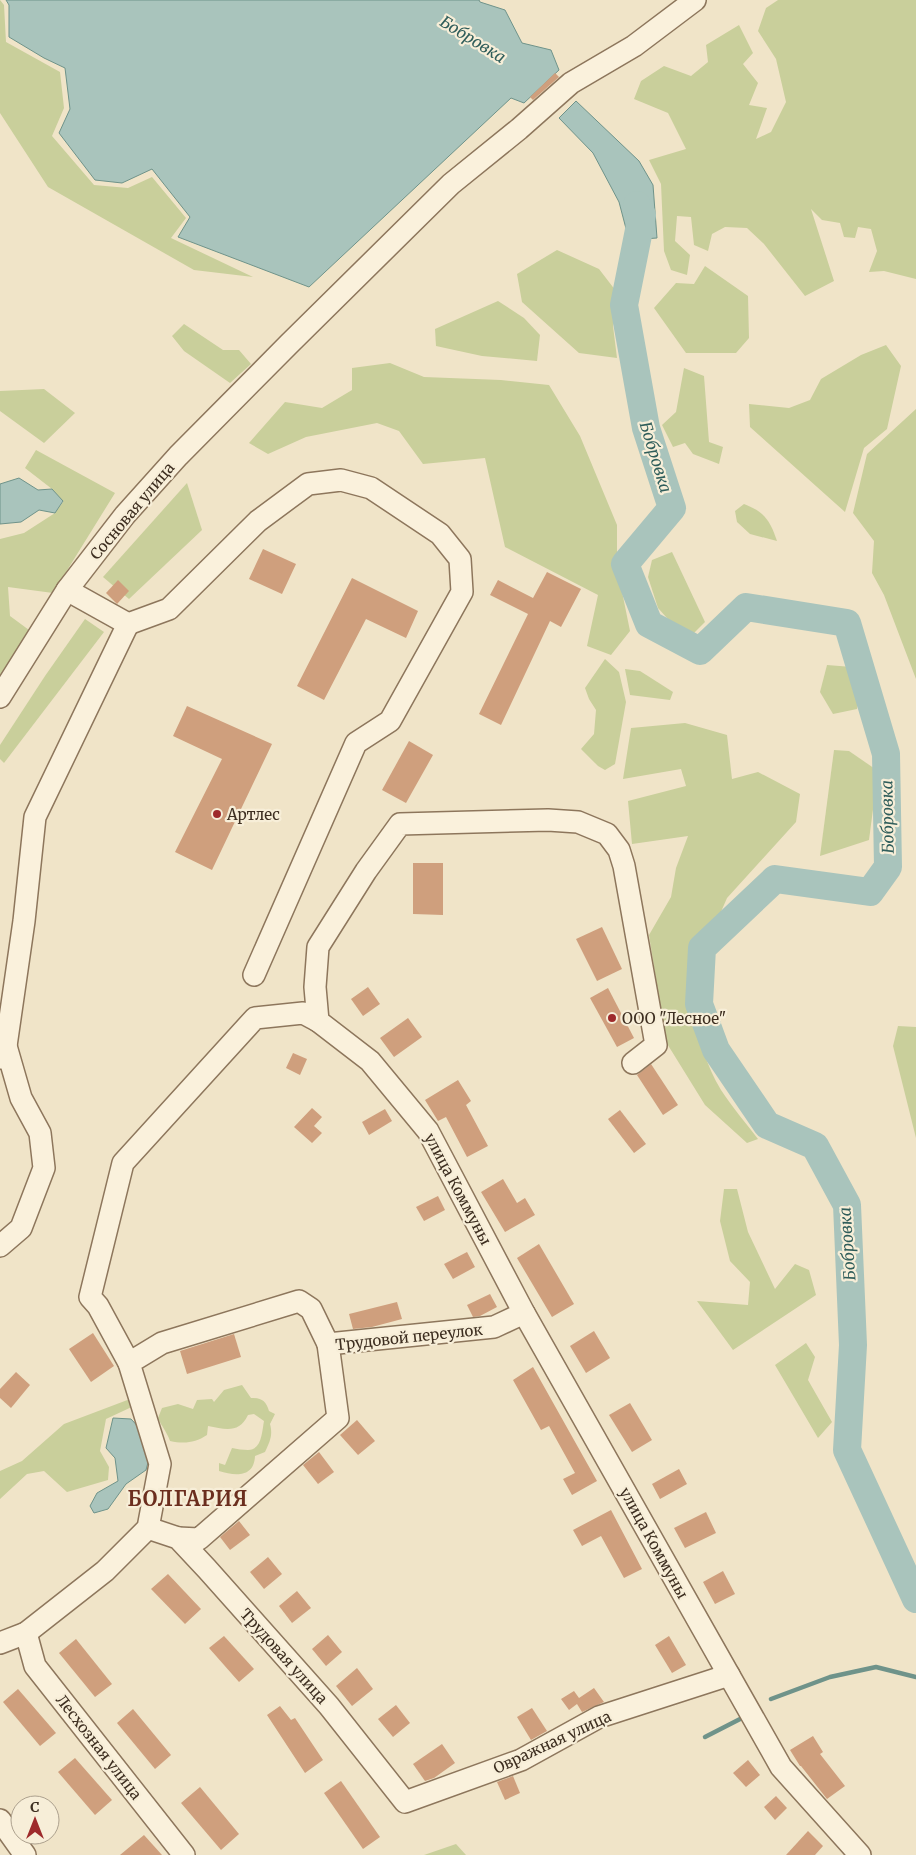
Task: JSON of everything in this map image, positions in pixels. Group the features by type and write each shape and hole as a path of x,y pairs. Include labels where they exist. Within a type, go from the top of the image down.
{"street":[{"name":"Сосновая улица","path":"0,697 67,590 125,515 171,464 289,344 451,184 519,129 571,83 634,46 695,0"},
{"path":"0,1246 21,1228 44,1168 40,1133 21,1098 3,1052 24,921 34,817 128,624 169,609 258,521 308,484 341,480 371,488 440,534 460,559 462,592 390,721 356,743 254,975"},
{"path":"67,590 128,624"},
{"path":"318,1021 315,987 318,947 366,871 400,824 548,820 578,822 607,834 619,850 624,866 656,1046 633,1063"},
{"path":"0,1642 26,1634 105,1571 148,1528 160,1464 129,1363 98,1306 90,1297 123,1163 255,1018 303,1013 318,1021"},
{"name":"улица Коммуны","path":"318,1021 370,1061 428,1132 524,1313 782,1767 860,1855"},
{"path":"129,1363 162,1343 299,1301 311,1308 328,1344"},
{"name":"Трудовой переулок","path":"178,1538 199,1539 338,1418 328,1344 494,1327 524,1313"},
{"name":"Трудовая улица","path":"148,1528 178,1538 329,1706 405,1802"},
{"name":"Лесхозная улица","path":"26,1634 35,1666 184,1855"},
{"name":"Овражная улица","path":"405,1802 521,1760 599,1718 729,1676"},
{"path":"0,1820 26,1855"}],"green space":[{"path":"0,0 4,5 6,42 60,72 64,108 52,136 94,185 128,188 152,177 186,218 171,238 253,277 194,270 48,187 0,113"},
{"path":"778,0 916,0 916,279 884,271 869,272 877,251 871,229 858,227 855,238 844,237 840,223 822,220 811,209 834,281 805,296 764,244 747,228 725,227 712,234 708,251 694,245 691,217 677,216 675,241 690,255 687,275 671,270 664,251 661,184 649,160 686,149 668,113 634,99 641,81 664,66 691,76 708,62 706,45 739,25 753,53 743,64 758,83 749,105 767,108 756,139 771,132 786,102 776,59 758,31 766,8"},
{"path":"557,250 599,269 619,295 613,326 617,358 579,353 522,302 517,274"},
{"path":"705,266 748,296 749,338 736,353 686,353 654,308 676,283 694,284"},
{"path":"498,301 524,318 540,335 537,361 482,356 436,346 435,329"},
{"path":"184,324 223,350 239,350 251,364 230,383 184,351 172,336"},
{"path":"886,345 901,366 887,429 864,448 845,512 750,427 749,404 789,408 810,400 821,379 861,355"},
{"path":"390,363 424,377 501,380 549,385 580,436 617,525 617,567 630,631 611,655 587,646 598,595 505,547 485,458 423,464 399,431 377,423 306,437 268,454 249,443 285,402 322,408 352,390 352,368"},
{"path":"684,368 704,376 709,442 723,447 719,464 693,454 685,443 673,447 662,425 676,412"},
{"path":"44,389 75,413 44,443 0,411 0,391"},
{"path":"916,409 916,679 884,595 872,573 874,541 853,513 867,454"},
{"path":"36,450 115,493 53,593 8,587 10,616 29,630 0,678 0,539 24,533 55,513 63,502 52,489 25,468"},
{"path":"187,483 202,530 129,599 103,577"},
{"path":"744,504 757,510 766,518 777,541 750,534 737,522 735,511"},
{"path":"672,552 705,622 693,634 676,628 658,608 648,577 652,560"},
{"path":"85,619 104,632 4,763 0,759 0,745"},
{"path":"605,659 619,672 626,702 615,764 605,770 598,766 581,749 594,734 596,710 585,688"},
{"path":"827,665 852,667 860,691 857,709 833,714 820,692"},
{"path":"625,669 640,671 673,692 670,700 630,695"},
{"path":"685,723 727,735 732,779 758,772 800,794 796,822 727,898 717,921 691,942 692,981 699,1036 712,1072 721,1090 758,1139 747,1143 705,1105 666,1042 649,935 671,897 676,868 688,836 632,844 628,801 686,786 681,769 623,779 631,728"},
{"path":"834,750 849,751 878,771 869,840 820,856"},
{"path":"898,1026 916,1027 916,1138 893,1046"},
{"path":"724,1189 737,1189 748,1232 775,1289 795,1264 809,1270 816,1295 733,1350 697,1301 748,1305 750,1282 730,1261 720,1221"},
{"path":"806,1343 815,1357 808,1380 832,1422 818,1438 775,1365"},
{"path":"242,1385 251,1398 263,1401 269,1411 275,1414 270,1424 270,1438 265,1452 255,1456 254,1463 247,1472 231,1474 219,1471 219,1463 225,1465 232,1448 248,1450 253,1449 259,1443 264,1421 254,1414 248,1415 236,1428 226,1429 208,1426 207,1435 203,1438 185,1443 170,1441 158,1418 162,1408 178,1404 193,1409 197,1400 212,1399 214,1402 224,1390"},
{"path":"138,1396 136,1405 106,1419 100,1451 109,1467 108,1480 67,1492 44,1471 27,1474 0,1499 0,1471 22,1461 64,1424"},
{"path":"456,1844 466,1855 424,1855"}],"water":[{"path":"6,0 479,0 480,2 505,10 522,43 551,50 559,70 524,103 511,98 309,287 178,237 190,217 152,169 122,183 95,180 59,133 70,109 65,68 9,37 9,5"},
{"path":"576,101 639,161 653,185 657,238 629,240 619,202 593,153 559,118"},
{"path":"19,478 38,490 52,489 63,501 55,513 39,510 21,522 0,524 0,484"},
{"path":"113,1418 131,1419 144,1433 152,1447 146,1470 126,1484 108,1509 94,1513 90,1506 97,1493 118,1481 115,1458 106,1448"}],"building":[{"path":"555,73 559,77 533,100 530,97"},
{"path":"263,549 296,564 282,594 249,579"},
{"path":"547,572 581,589 561,627 550,621 501,725 479,714 528,614 490,595 498,580 533,598"},
{"path":"352,578 418,611 406,638 366,619 324,700 297,686"},
{"path":"118,580 129,591 117,604 106,593"},
{"name":"Артлес","path":"187,706 272,744 212,870 175,852 222,759 173,736"},
{"path":"409,741 433,755 406,803 382,790"},
{"path":"413,863 443,863 443,915 413,914"},
{"path":"602,927 622,969 597,981 576,939"},
{"path":"368,987 380,1004 363,1016 351,999"},
{"name":"ООО \"Лесное\"","path":"608,988 634,1038 617,1047 590,998"},
{"path":"408,1018 422,1037 394,1057 380,1038"},
{"path":"293,1053 307,1059 300,1075 286,1068"},
{"name":"ООО \"Лесное\"","path":"651,1064 678,1105 663,1115 637,1075"},
{"path":"458,1080 471,1101 466,1105 488,1146 467,1157 446,1117 438,1121 425,1100"},
{"path":"312,1108 322,1117 314,1126 322,1133 312,1143 294,1127"},
{"path":"385,1109 392,1121 369,1135 362,1122"},
{"path":"620,1110 646,1144 634,1153 608,1119"},
{"path":"503,1179 517,1203 525,1198 535,1215 505,1232 481,1192"},
{"path":"438,1196 445,1210 424,1221 416,1207"},
{"path":"539,1244 574,1304 552,1317 517,1258"},
{"path":"467,1252 475,1267 453,1279 444,1264"},
{"path":"490,1294 497,1307 480,1316 473,1317 467,1305"},
{"path":"397,1302 402,1319 372,1327 353,1329 349,1314"},
{"path":"594,1331 610,1358 586,1373 570,1346"},
{"path":"93,1333 114,1366 91,1382 69,1349"},
{"path":"234,1334 241,1357 187,1374 180,1351"},
{"path":"533,1367 597,1481 572,1495 563,1479 575,1473 549,1426 541,1430 513,1380"},
{"path":"16,1372 30,1385 11,1408 0,1398 0,1389"},
{"path":"630,1403 652,1440 632,1452 609,1415"},
{"path":"357,1420 375,1441 358,1455 340,1435"},
{"path":"319,1452 334,1472 318,1484 303,1465"},
{"path":"679,1469 687,1484 660,1499 652,1484"},
{"path":"611,1510 642,1569 624,1578 601,1536 582,1546 573,1530"},
{"path":"706,1512 716,1533 685,1548 674,1528"},
{"path":"239,1521 250,1535 230,1550 220,1537"},
{"path":"268,1557 282,1574 264,1589 250,1572"},
{"path":"723,1571 735,1594 715,1604 703,1582"},
{"path":"168,1574 201,1609 185,1624 151,1589"},
{"path":"297,1591 311,1608 292,1623 279,1606"},
{"path":"328,1635 342,1652 326,1666 312,1649"},
{"path":"224,1636 254,1669 239,1682 209,1648"},
{"path":"669,1636 686,1665 672,1673 655,1645"},
{"path":"76,1639 112,1684 95,1697 59,1653"},
{"path":"357,1668 373,1689 352,1706 336,1686"},
{"path":"594,1688 604,1702 582,1712 577,1704 569,1710 561,1699 574,1691 579,1698"},
{"path":"18,1689 56,1733 40,1746 3,1702"},
{"path":"396,1705 410,1723 393,1737 378,1719"},
{"path":"280,1706 291,1720 295,1718 323,1760 305,1773 267,1715"},
{"path":"532,1708 547,1731 531,1740 517,1717"},
{"path":"133,1709 171,1755 155,1769 117,1723"},
{"path":"813,1736 823,1752 820,1754 845,1786 827,1799 800,1766 790,1750"},
{"path":"442,1744 455,1763 434,1778 425,1781 413,1764"},
{"path":"75,1758 112,1800 95,1815 58,1772"},
{"path":"748,1760 760,1775 746,1787 733,1773"},
{"path":"513,1776 520,1793 505,1800 497,1782"},
{"path":"341,1781 380,1837 363,1849 324,1793"},
{"path":"200,1787 239,1834 221,1850 181,1803"},
{"path":"776,1796 787,1808 775,1820 764,1807"},
{"path":"808,1831 823,1846 815,1855 786,1855"},
{"path":"144,1835 162,1855 120,1855"}],"waterway":[{"name":"Бобровка","path":"637,205 642,215 624,305 646,428 672,508 625,564 649,624 700,651 746,607 847,623 886,754 888,867 870,892 775,879 702,948 699,1004 716,1050 767,1125 815,1146 847,1205 853,1345 847,1450 916,1599"},
{"path":"771,1699 830,1677 876,1667 916,1677"},
{"path":"705,1737 744,1717"}],"place":[{"name":"Артлес","path":"217,814"},
{"name":"ООО \"Лесное\"","path":"612,1018"}],"district":[{"name":"БОЛГАРИЯ","path":"188,1498"}]}
